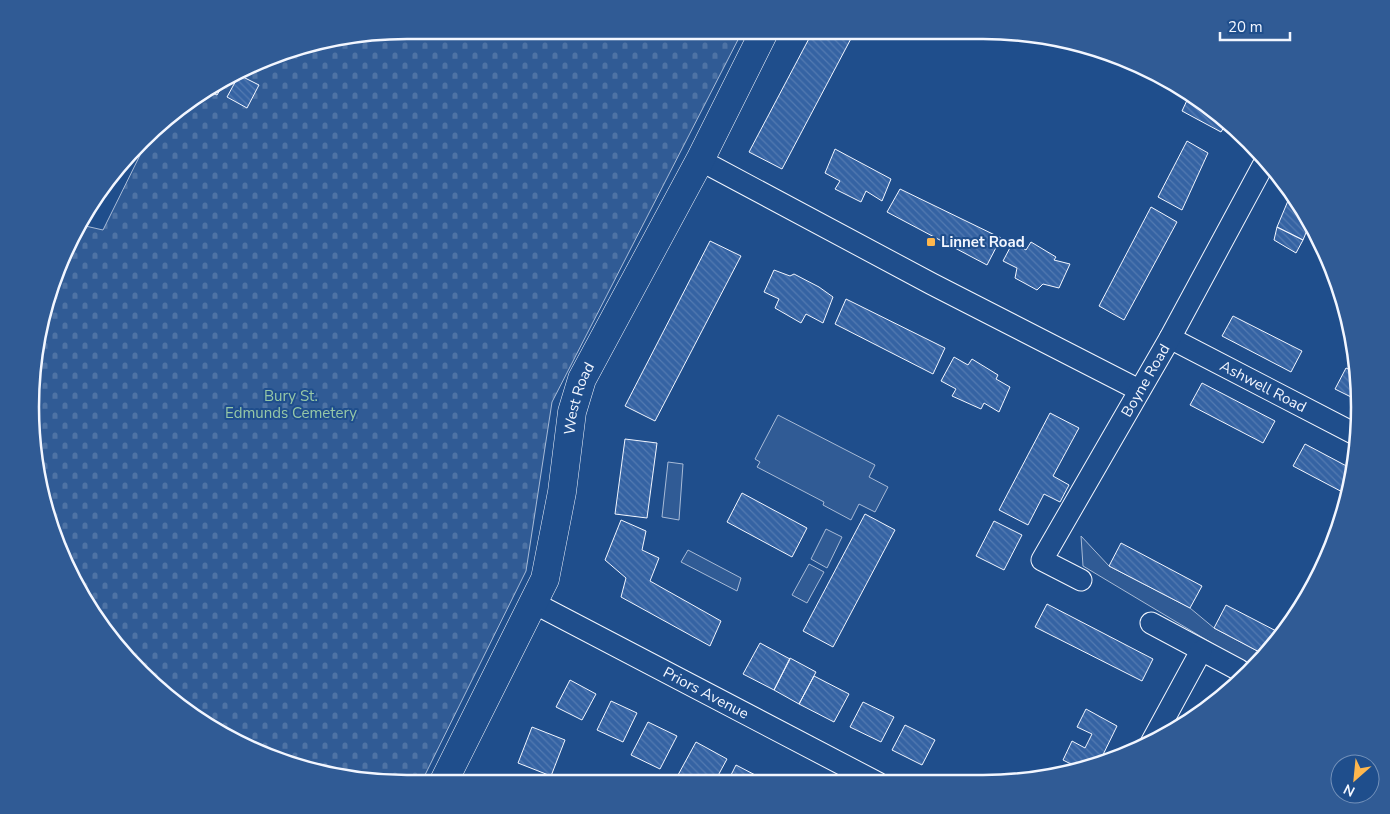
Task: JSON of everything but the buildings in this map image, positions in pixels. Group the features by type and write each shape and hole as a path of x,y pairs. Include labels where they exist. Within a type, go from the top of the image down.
{"street":[{"name":"West Road","path":"447,775 545,579 562,492 572,412 582,379 700,160 760,39"},
{"path":"700,160 932,284 1139,390"},
{"name":"Boyne Road","path":"1082,580 1042,560 1170,338 1262,167"},
{"name":"Ashwell Road","path":"1170,338 1350,431"},
{"name":"Priors Avenue","path":"534,603 863,775"},
{"path":"1151,623 1240,670"},
{"path":"1158,731 1201,651"}],"shaded area":[{"path":"778,415 875,465 869,477 888,487 875,512 859,504 851,520 823,505 824,502 757,467 760,462 755,459"},
{"path":"668,462 683,464 679,520 662,517"},
{"path":"826,529 842,537 827,568 811,559"},
{"path":"1081,536 1109,566 1190,608 1214,628 1258,652 1246,664 1083,566"},
{"path":"688,550 741,578 737,591 681,562"},
{"path":"809,564 824,572 807,603 792,595"}],"green space":[{"name":"Bury St. Edmunds Cemetery","path":"407,39 738,39 552,402 526,571 425,775 359,772 312,763 266,747 223,726 202,713 164,684 130,650 101,612 88,591 67,548 51,502 42,455 39,407 42,359 51,312 58,289 86,226 103,230 141,153 164,130 202,101 223,88 266,67 312,51 359,42"}],"place":[{"name":"Linnet Road","path":"931,242"}]}
